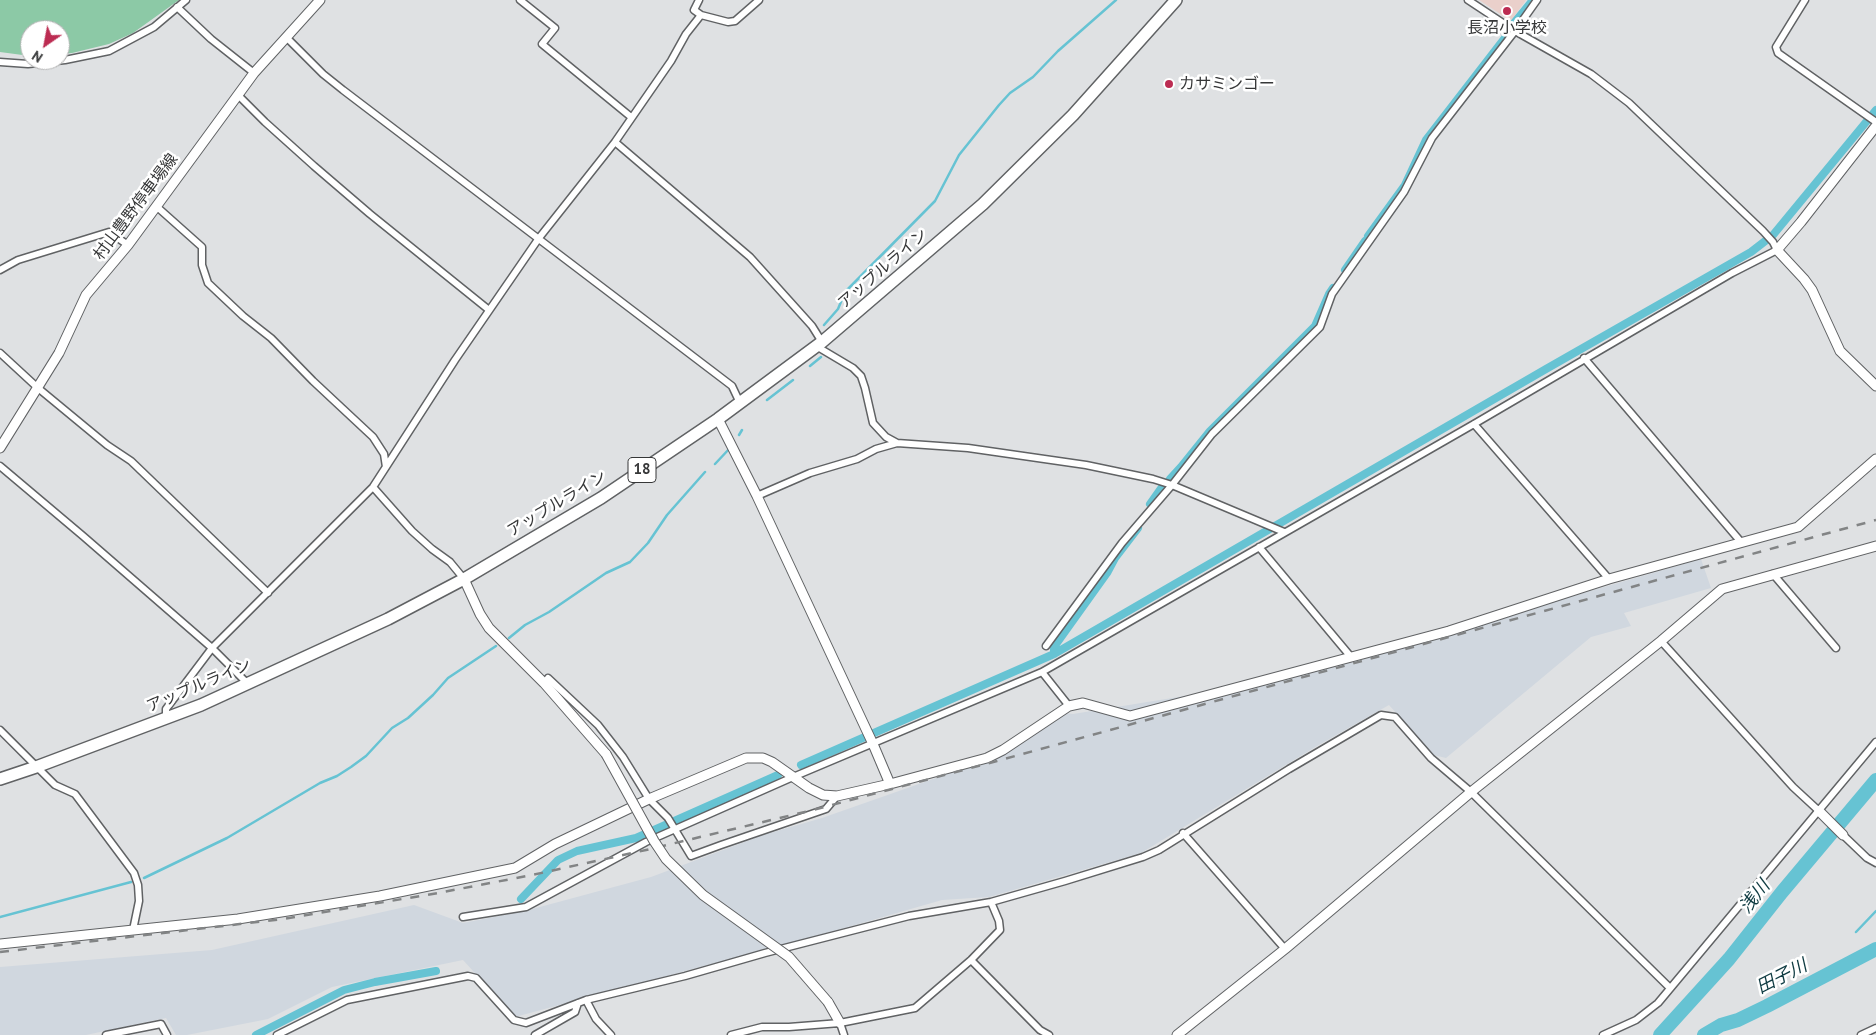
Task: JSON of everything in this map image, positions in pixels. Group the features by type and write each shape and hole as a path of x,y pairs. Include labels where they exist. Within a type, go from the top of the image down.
{"highway":[{"name":"アップルライン","path":"0,779 166,719 248,684 388,619 464,579 601,498 718,419 819,344 983,204 1073,115 1176,0"}],"street":[{"path":"0,62 28,64 65,60 109,51 154,27 186,0"},
{"name":"村山豊野停車場線","path":"0,448 59,353 86,295 128,245 254,73 320,0"},
{"path":"520,0 555,28 542,44 631,117"},
{"path":"699,0 694,10 701,15 728,22 735,21 759,0"},
{"path":"1468,0 1515,31 1591,74 1629,103 1766,234 1812,290 1840,351 1876,386"},
{"path":"1046,646 1122,543 1172,485 1212,434 1320,327 1332,294 1404,192 1432,138 1537,0"},
{"path":"463,917 526,907 673,828 872,742 1042,672 1259,547 1281,531 1474,424 1775,246 1801,222 1875,123 1778,53 1776,47 1805,0"},
{"path":"177,7 211,39 254,73"},
{"path":"166,719 166,710 212,648 372,487 455,360 539,238 615,142 671,61 686,34 701,15"},
{"path":"287,38 323,74 343,90 732,386 740,403"},
{"path":"238,95 264,122 370,214 489,310"},
{"path":"615,142 750,257 812,326 819,344 853,368 860,376 865,388 873,423 886,437 897,443"},
{"path":"156,206 202,247 202,265 208,283 243,316 272,338 313,381 372,437 384,454 386,466"},
{"path":"0,270 18,260 109,232 128,245"},
{"path":"0,352 38,388 107,445 131,460 268,593"},
{"path":"1584,358 1741,542"},
{"path":"718,419 757,496 890,784"},
{"path":"1474,424 1609,579"},
{"path":"757,496 810,473 857,459 897,443 968,448 1076,464 1172,485 1281,531"},
{"path":"0,944 238,919 380,896 515,868 555,844 649,799 746,758 763,758 772,762 809,788 823,795 836,796 890,784 987,758 1003,750 1069,706 1082,703 1130,716 1449,631 1609,579 1798,526 1876,459"},
{"path":"0,466 212,648 248,684"},
{"path":"372,487 412,531 432,550 450,562 464,579 480,614 489,628 544,683 606,754 666,859 703,895 789,957 828,1002 840,1023 844,1035"},
{"path":"1177,1035 1285,949 1471,792 1661,641 1722,588 1876,546"},
{"path":"1259,547 1350,657"},
{"path":"1773,574 1836,648"},
{"path":"1661,641 1793,787 1867,858 1876,863"},
{"path":"1042,672 1069,706"},
{"path":"544,683 548,678 598,726 623,757 649,799 668,818 691,856 826,809 836,796"},
{"path":"277,1035 347,1000 468,976 476,978 514,1020 526,1023 586,1000 685,976 765,953 910,916 992,902 1066,881 1159,850 1183,833 1381,716 1395,717 1431,758 1471,792 1670,988"},
{"path":"0,730 55,785 75,794 134,873 138,885 139,901 133,930"},
{"path":"1603,1035 1636,1020 1658,1002 1820,812 1876,742"},
{"path":"1183,833 1285,949"},
{"path":"731,1035 762,1027 840,1023 915,1008 971,960 1000,930 999,921 992,902"},
{"path":"971,960 1040,1030 1049,1035"},
{"path":"586,1000 596,1019 610,1035"},
{"path":"535,1035 575,1012 578,1004"},
{"path":"106,1035 161,1024 167,1035"},
{"path":"1862,1035 1876,1028"}],"shaded area":[{"name":"長沼小学校","path":"1479,0 1526,0 1511,21"},
{"path":"1701,559 1711,588 1624,613 1631,626 1591,637 1446,758 1434,755 1389,705 1317,746 1141,853 989,897 942,900 515,1017 463,960 332,987 268,1019 187,1035 176,1035 166,1018 86,1035 0,1035 0,967 212,950 414,905 463,923 525,911 651,877 763,835 822,818 993,758 1065,713 1073,714 1228,689 1380,652"}],"green space":[{"path":"0,0 179,0 133,33 109,44 72,53 70,53 70,20 20,20 20,55 0,52"}],"waterway":[{"path":"824,325 838,309 845,292 935,201 959,155 999,105 1010,93 1033,77 1058,51 1116,0"},
{"path":"1514,23 1533,0"},
{"path":"1368,236 1405,185 1426,140 1508,34"},
{"path":"801,765 1054,654 1751,252 1773,235 1876,110"},
{"path":"1345,270 1365,241"},
{"path":"1170,479 1210,431 1315,326 1333,288"},
{"path":"810,366 821,357"},
{"path":"767,400 793,380"},
{"path":"739,435 742,430"},
{"path":"715,464 730,448"},
{"path":"509,638 525,625 549,612 606,573 630,562 648,543 667,515 705,472"},
{"path":"1150,504 1162,487"},
{"path":"1054,654 1054,647 1138,528"},
{"path":"144,878 227,838 320,783 337,776 351,767 366,756 392,728 408,718 448,678 496,646"},
{"path":"521,899 558,860 577,851 636,838 778,775"},
{"name":"浅川","path":"1660,1035 1729,959 1782,892 1876,780"},
{"path":"0,917 131,882"},
{"path":"1856,932 1876,911"},
{"name":"田子川","path":"1704,1035 1721,1025 1738,1020 1767,1006 1876,949"},
{"path":"256,1035 344,990 375,982 436,971"}],"railway":[{"path":"0,952 283,919 438,893 646,850 813,810 997,761 1876,520"}],"place":[{"name":"長沼小学校","path":"1507,11"},
{"name":"カサミンゴー","path":"1169,84"}]}
